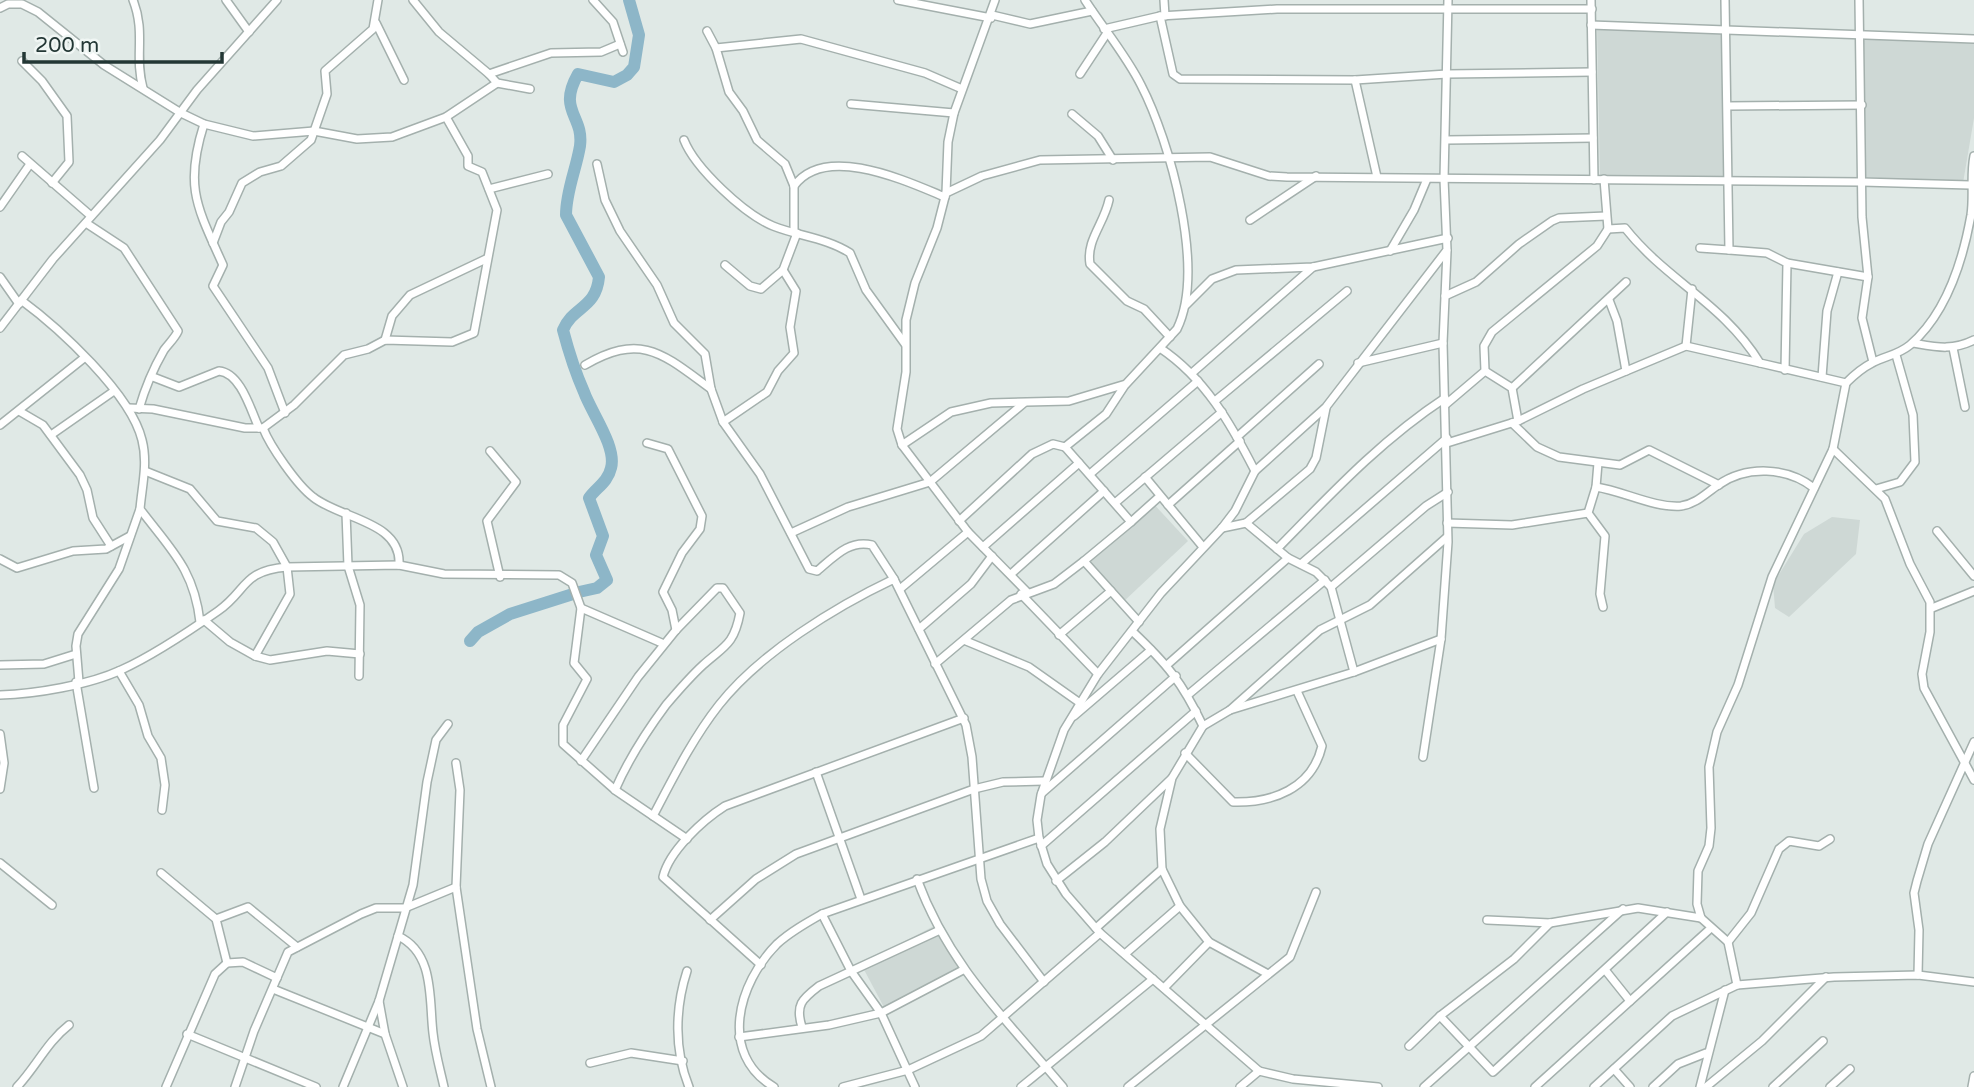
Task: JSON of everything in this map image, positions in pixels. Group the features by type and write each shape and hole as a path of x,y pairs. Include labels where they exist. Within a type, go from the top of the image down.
{"street":[{"path":"133,0 141,25 138,64 143,88"},
{"path":"226,0 250,32"},
{"path":"0,328 277,0"},
{"path":"213,244 221,222 229,212 242,183 260,172 281,166 305,148 327,94 325,71 369,34 376,22 378,0"},
{"path":"413,0 439,32 497,83 530,89"},
{"path":"489,74 551,53 601,52 622,48 613,22 593,0"},
{"path":"898,0 1030,24 1092,11"},
{"path":"995,0 954,113 948,142 946,195 915,283 906,320 906,372 897,429 902,445 968,532 1011,574 1059,635 1098,674"},
{"path":"1065,447 1106,414 1126,384 1177,329 1186,306 1184,223 1170,159 1141,85 1085,0"},
{"path":"1164,0 1162,16 1176,78 1356,80 1447,74 1592,72"},
{"path":"1423,757 1441,639 1447,537 1443,343 1448,238 1444,179 1448,0"},
{"path":"1591,0 1594,180"},
{"path":"1725,0 1729,250"},
{"path":"1859,0 1862,182 1867,277 1862,318 1873,362"},
{"path":"0,8 14,3 38,12 104,65 181,113 204,124 253,136 314,131 376,139 420,129 446,117 497,83"},
{"path":"1080,74 1106,31 1162,16 1277,9 1592,9"},
{"path":"376,22 404,80"},
{"path":"1591,25 1725,33 1974,39"},
{"path":"707,31 716,48 729,92 743,111 757,140 785,164 794,186 796,233 783,270 770,285 756,289 725,265"},
{"path":"716,48 802,39 925,73 962,89"},
{"path":"22,61 42,81 68,120 69,162 52,183"},
{"path":"1356,80 1377,177"},
{"path":"851,104 954,113"},
{"path":"1728,106 1862,105"},
{"path":"1072,114 1098,136 1113,160"},
{"path":"129,408 261,428 285,413 344,355 385,340 452,342 474,333 497,210 482,172 467,165 468,156 446,117"},
{"path":"204,124 193,165 194,193 196,204 223,268 212,282 213,286 268,368 285,413"},
{"path":"1446,140 1593,138"},
{"path":"684,140 700,168 753,216 850,253 866,290 905,344"},
{"path":"22,156 89,220 124,248 177,329 153,377 147,381 139,409"},
{"path":"1737,985 1728,942 1701,918 1695,889 1698,871 1709,846 1709,767 1717,732 1738,685 1772,577 1833,449 1846,383 1873,362 1896,355 1913,343 1947,293 1955,276 1971,215 1970,185 1974,156"},
{"path":"794,186 809,170 825,166 887,175 946,195 982,176 1030,162 1210,157 1269,176 1970,185"},
{"path":"0,207 30,164"},
{"path":"597,164 605,200 620,231 657,285 674,323 705,354 711,389 723,422 760,474 809,569 814,571 843,549 872,545 900,589 964,718 974,789 979,859 987,901 1000,925 1044,982"},
{"path":"489,189 548,174"},
{"path":"1250,220 1316,175"},
{"path":"1390,251 1415,210 1427,179"},
{"path":"1485,371 1484,346 1492,332 1510,314 1597,246 1608,229 1604,179"},
{"path":"1109,200 1106,215 1090,242 1090,264 1128,300 1144,309 1170,337"},
{"path":"1445,296 1476,282 1519,244 1552,221 1559,218 1606,216"},
{"path":"1608,229 1625,228 1643,252 1731,323 1747,341 1760,363"},
{"path":"1186,306 1220,274 1236,270 1313,267 1448,238"},
{"path":"1700,248 1767,253 1787,263 1867,277"},
{"path":"1378,1087 1330,1085 1259,1071 1098,930 1056,881 1040,842 1037,820 1044,781 1070,718 1098,674 1139,622 1222,528 1235,511 1255,471 1326,407 1357,363 1447,250"},
{"path":"385,340 392,316 410,295 486,259"},
{"path":"1785,370 1787,263"},
{"path":"1192,373 1313,267"},
{"path":"723,422 767,392 778,371 794,353 790,327 796,291 783,270"},
{"path":"1822,377 1827,311 1838,272"},
{"path":"0,277 20,302 54,324 129,408 143,443 145,471 140,509 109,589 78,634 77,682 94,788"},
{"path":"1512,388 1626,282"},
{"path":"1686,346 1692,289"},
{"path":"1215,401 1347,291"},
{"path":"1609,300 1617,321 1626,371"},
{"path":"1913,343 1953,348 1974,340"},
{"path":"1357,363 1443,343"},
{"path":"1301,564 1447,441 1515,422 1686,346 1846,383"},
{"path":"585,365 617,348 638,348 673,362 711,389"},
{"path":"1160,348 1192,373 1215,401 1255,471"},
{"path":"1953,348 1965,407"},
{"path":"1876,489 1900,482 1915,462 1913,415 1896,355"},
{"path":"0,425 84,358"},
{"path":"1168,505 1319,364"},
{"path":"153,377 179,387 219,371 225,372 237,383 261,428 313,498 392,537 400,551 399,565"},
{"path":"1485,371 1512,388"},
{"path":"1277,549 1347,477 1406,423 1445,401 1485,371"},
{"path":"1090,474 1198,381"},
{"path":"902,445 951,412 991,403 1069,401 1126,384"},
{"path":"1512,388 1515,422 1543,450 1559,457 1628,464 1643,450 1649,450 1719,485"},
{"path":"51,435 114,391"},
{"path":"791,533 848,507 930,482 1025,402"},
{"path":"1222,528 1246,523 1310,469 1316,458 1326,407"},
{"path":"19,411 43,425 80,475 87,490 93,518 111,547"},
{"path":"1115,503 1222,412"},
{"path":"648,443 668,449 702,516 700,529 682,553 663,592 671,606 676,630"},
{"path":"959,521 1032,454 1053,444 1065,447 1131,522"},
{"path":"1833,449 1885,499 1897,523 1910,564 1932,608 1922,674 1924,688 1974,780"},
{"path":"490,451 516,482 486,521 500,577"},
{"path":"984,547 1079,463"},
{"path":"1588,513 1596,487 1598,463"},
{"path":"145,471 190,489 217,521 264,532 287,567 289,600 255,656"},
{"path":"1596,487 1681,506 1697,500 1739,475 1775,471 1796,475 1814,488"},
{"path":"1145,477 1203,547"},
{"path":"1011,574 1104,491"},
{"path":"1189,694 1426,506 1448,492"},
{"path":"935,664 1024,593 1054,584 1160,496"},
{"path":"140,509 193,582 202,621 230,642 255,656 270,660 327,651 360,654"},
{"path":"346,513 348,566 360,598 359,676"},
{"path":"1447,523 1512,525 1588,513"},
{"path":"1588,513 1605,536 1600,594 1603,607"},
{"path":"1246,523 1288,558 1328,583 1341,619 1354,672"},
{"path":"1937,531 1974,576"},
{"path":"900,589 968,532"},
{"path":"0,559 17,568 73,551 111,547 130,536"},
{"path":"1268,974 1209,942 1180,906 1162,869 1160,829 1172,778 1203,726 1230,710 1297,649 1341,619 1370,605 1447,537"},
{"path":"919,629 971,584 992,556"},
{"path":"1167,665 1288,558"},
{"path":"1084,561 1139,622"},
{"path":"0,695 25,694 119,671 220,610 252,576 269,568 399,565 444,574 500,577 559,575 568,578 581,608 574,663 587,679 563,725 562,736 569,751 615,790 687,839"},
{"path":"653,816 688,752 719,706 746,675 839,608 894,579"},
{"path":"581,761 611,713 664,644 720,587 739,610 739,618 727,647 705,663 667,705 628,762 615,790"},
{"path":"1059,635 1111,591"},
{"path":"1932,608 1974,591"},
{"path":"581,608 664,644"},
{"path":"1132,631 1167,665 1189,694 1203,726"},
{"path":"1230,710 1354,672 1441,639"},
{"path":"966,641 1028,667 1080,703"},
{"path":"1070,718 1151,650"},
{"path":"0,665 44,664 76,654"},
{"path":"119,671 139,705 148,736 161,758 165,785 162,810"},
{"path":"1041,794 1176,677"},
{"path":"1185,753 1233,802 1284,795 1310,774 1322,746 1297,691"},
{"path":"774,1087 752,1068 743,1053 739,1037 743,996 761,965 785,938 822,914 917,879 1040,842 1196,711"},
{"path":"761,965 663,877 687,839 705,818 725,806 964,718"},
{"path":"343,1087 379,1001 398,936 418,864 429,771 436,740 448,724"},
{"path":"0,734 4,782 0,789"},
{"path":"1918,975 1919,930 1914,893 1928,844 1974,742"},
{"path":"456,763 460,790 456,887 477,1029 491,1087"},
{"path":"816,772 861,900"},
{"path":"1056,881 1105,842 1172,778"},
{"path":"710,920 778,863 974,789 1003,782 1044,781"},
{"path":"1728,942 1751,913 1779,849 1789,841 1819,846 1830,839"},
{"path":"0,863 52,905"},
{"path":"843,1087 908,1070 956,1050 1004,1018 1162,869"},
{"path":"161,873 216,919 227,963"},
{"path":"917,879 940,930 963,970 1063,1087"},
{"path":"235,1087 284,957 297,947 376,908 405,908 456,887"},
{"path":"1128,1087 1290,957 1316,892"},
{"path":"1125,954 1180,906"},
{"path":"216,919 248,907 297,947"},
{"path":"1487,920 1550,923 1638,908 1701,918"},
{"path":"1424,1087 1623,909"},
{"path":"1440,1016 1490,1072 1497,1071 1667,912"},
{"path":"822,914 851,971 881,1013 915,1087"},
{"path":"1409,1046 1440,1016 1514,959 1550,923"},
{"path":"1535,1087 1711,928"},
{"path":"802,1027 798,1014 802,999 819,986 940,930"},
{"path":"398,936 414,947 429,980 437,1059 444,1087"},
{"path":"1164,988 1209,942"},
{"path":"166,1087 215,974 227,963 243,962 277,978"},
{"path":"739,1037 881,1013 963,970"},
{"path":"687,971 678,1003 683,1061 689,1087"},
{"path":"1606,971 1630,1000"},
{"path":"1594,1087 1672,1016 1737,985 1826,977 1918,975 1974,982"},
{"path":"1706,1087 1762,1041 1826,977"},
{"path":"1021,1087 1153,979"},
{"path":"273,989 385,1034"},
{"path":"1700,1087 1706,1054 1725,990"},
{"path":"379,1001 385,1034 404,1087"},
{"path":"17,1087 39,1063 44,1050 69,1025"},
{"path":"187,1034 316,1087"},
{"path":"1773,1087 1823,1041"},
{"path":"590,1063 631,1053 683,1061"},
{"path":"1653,1087 1686,1060 1706,1054"},
{"path":"1614,1069 1630,1087"},
{"path":"1830,1087 1850,1069"},
{"path":"1240,1087 1259,1071"},
{"path":"1972,1087 1974,1076"}],"shaded area":[{"path":"1597,28 1726,29 1724,179 1600,179"},
{"path":"1860,32 1974,36 1974,118 1963,183 1865,177"},
{"path":"1150,500 1188,541 1122,603 1085,558"},
{"path":"1832,517 1860,520 1856,554 1789,617 1775,608 1773,584 1804,534"},
{"path":"936,925 962,971 886,1011 861,964"}],"waterway":[{"path":"579,592 597,588 607,580 596,555 603,536 589,498 607,477 612,460 607,440 578,377 563,330 572,316 594,295 599,277 566,215 580,146 570,96 578,74 614,82 627,75 634,67 639,35 629,0"},
{"path":"470,641 478,632 510,614 573,594"}]}
